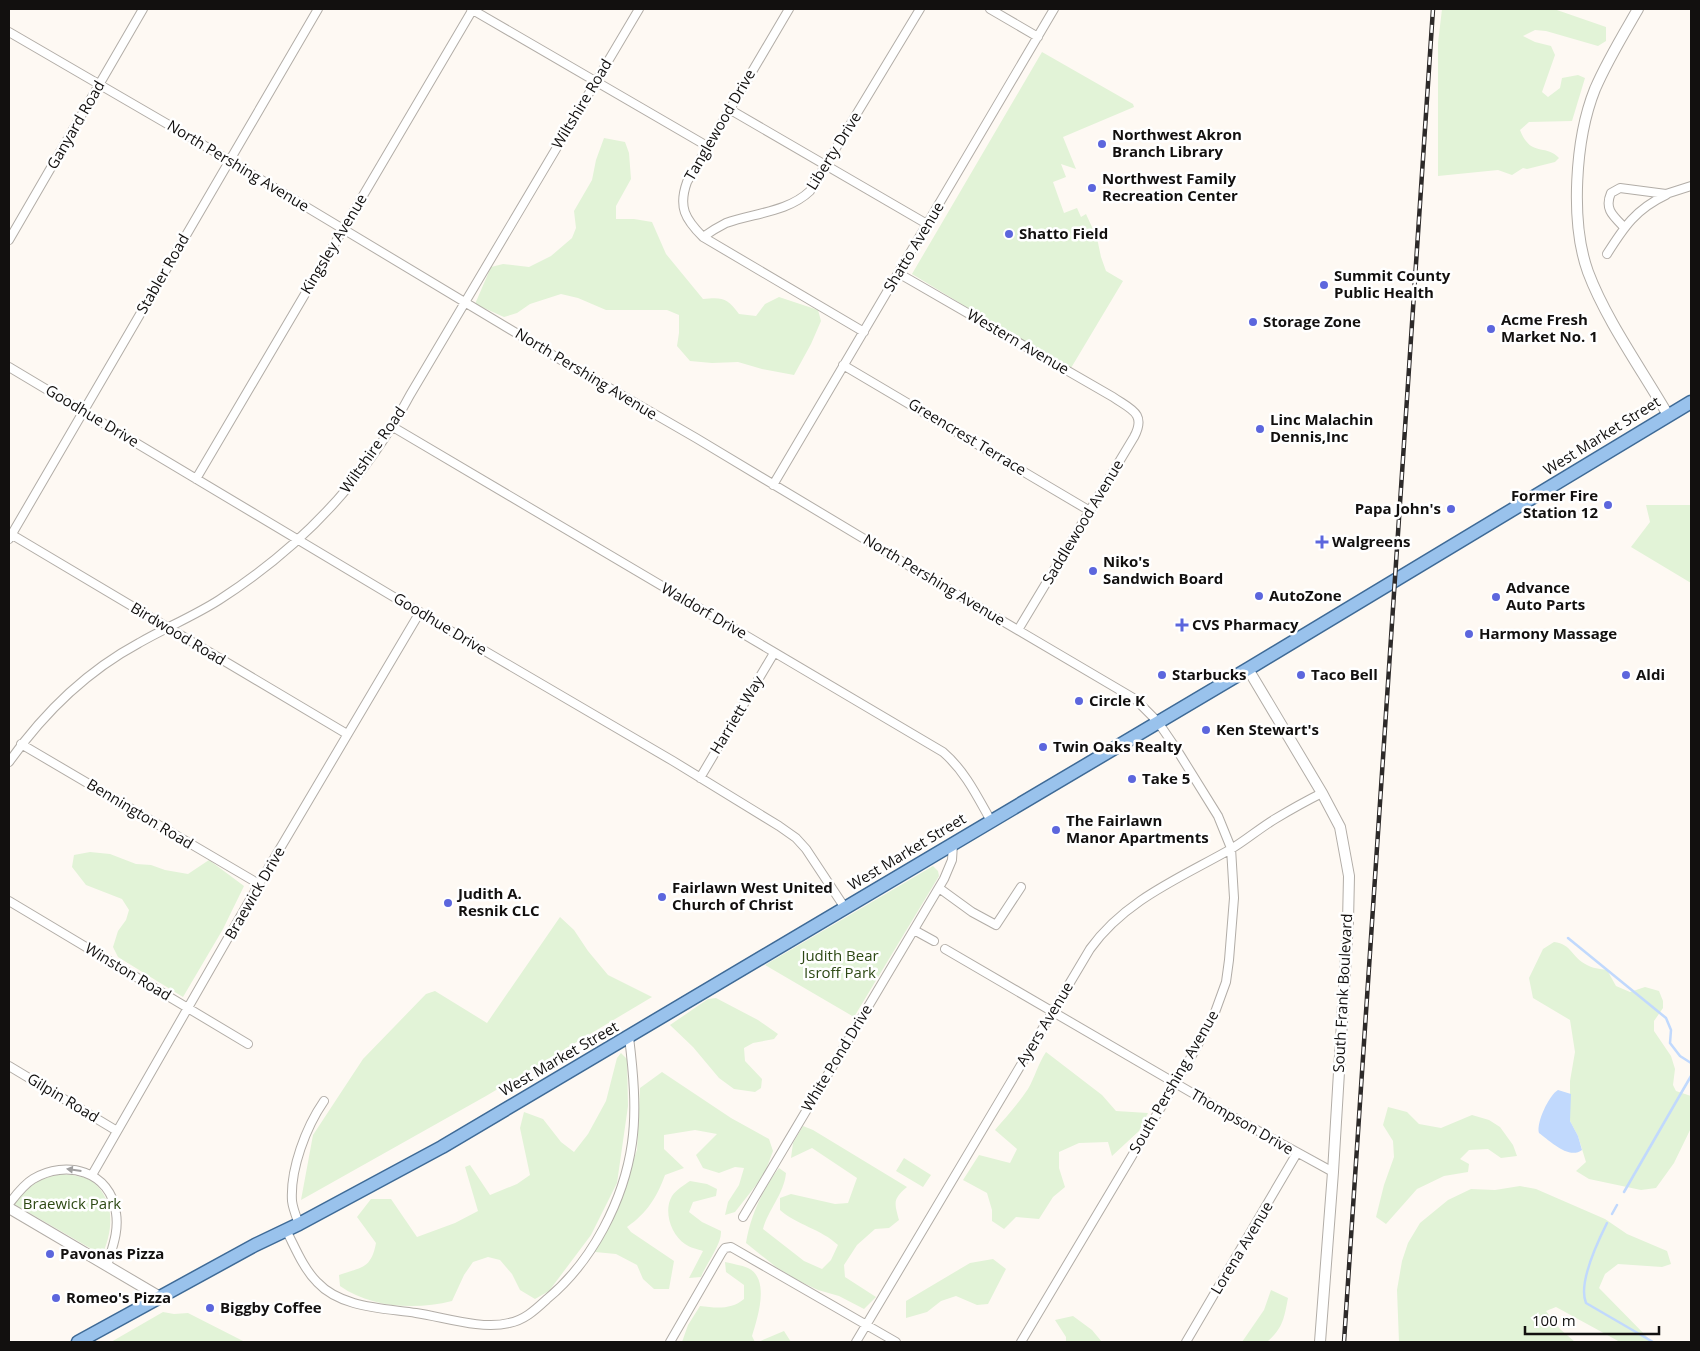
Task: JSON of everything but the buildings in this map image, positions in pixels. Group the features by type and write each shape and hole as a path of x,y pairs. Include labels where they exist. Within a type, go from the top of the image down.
{"main road":[{"name":"West Market Street","path":"78,1342 255,1245 442,1147 1523,505 1668,414 1691,402"}],"street":[{"name":"Ganyard Road","path":"9,240 143,9"},
{"name":"Stabler Road","path":"10,535 318,9"},
{"path":"472,9 707,146"},
{"name":"Kingsley Avenue","path":"196,479 472,9"},
{"name":"Wiltshire Road","path":"9,762 21,744 49,712 76,686 99,668 138,643 217,602 249,580 323,517 344,492 393,427 410,395 639,9"},
{"name":"Tanglewood Drive","path":"788,9 687,182 682,200 684,210 690,224 702,237 864,332"},
{"name":"Liberty Drive","path":"702,237 726,224 787,206 799,200 810,191 827,166 920,9"},
{"path":"990,9 1038,37"},
{"name":"Shatto Avenue","path":"773,485 1054,9"},
{"path":"1638,9 1609,58 1590,103 1576,183 1577,204 1588,271 1599,298 1668,414"},
{"name":"North Pershing Avenue","path":"9,32 1135,699 1158,722"},
{"path":"730,109 927,224"},
{"path":"1607,254 1633,216 1650,202 1666,194 1691,186"},
{"path":"1624,227 1610,214 1608,202 1611,193 1620,188 1666,194"},
{"name":"Western Avenue","path":"898,273 1072,373 1136,413"},
{"name":"Greencrest Terrace","path":"843,365 1090,511"},
{"name":"Goodhue Drive","path":"9,367 779,826 796,838 813,858 845,908"},
{"name":"Saddlewood Avenue","path":"1018,630 1137,432 1140,420 1136,413"},
{"name":"Waldorf Drive","path":"393,427 943,752 954,762 969,781 991,821"},
{"name":"Birdwood Road","path":"10,535 347,734"},
{"name":"Braewick Drive","path":"92,1175 259,884 420,612"},
{"name":"Harriett Way","path":"700,778 774,653"},
{"name":"South Frank Boulevard","path":"1248,669 1322,792 1340,827 1349,876 1333,1172 1320,1342"},
{"name":"South Pershing Avenue","path":"1021,1342 1214,1015 1226,982 1230,960 1234,898 1231,848 1212,805 1158,722"},
{"name":"Bennington Road","path":"21,744 259,884"},
{"name":"Ayers Avenue","path":"856,1342 1090,949 1111,923 1135,904 1322,792"},
{"name":"White Pond Drive","path":"743,1217 939,888 952,860 953,844"},
{"path":"939,888 972,912 996,925 1021,887"},
{"name":"Winston Road","path":"9,900 248,1044"},
{"path":"914,930 934,941"},
{"name":"Thompson Drive","path":"945,949 1297,1154 1333,1172"},
{"path":"286,1230 302,1260 317,1282 328,1292 346,1300 382,1308 486,1325 510,1323 531,1313 550,1298 578,1268 607,1220 620,1189 633,1142 634,1095 629,1037"},
{"name":"Gilpin Road","path":"9,1066 117,1131"},
{"path":"298,1224 292,1202 295,1172 304,1138 324,1101"},
{"name":"Lorena Avenue","path":"1186,1342 1297,1154"},
{"path":"9,1204 27,1183 49,1172 75,1170 92,1175 109,1192 116,1211 116,1235 107,1266"},
{"path":"9,1208 160,1297"},
{"path":"670,1342 722,1252 726,1248 731,1247 896,1342"}],"green space":[{"path":"1442,9 1554,9 1606,27 1606,41 1598,46 1546,31 1535,30 1523,36 1535,42 1551,46 1555,55 1542,92 1548,97 1560,88 1562,78 1578,75 1585,78 1572,121 1529,122 1520,130 1524,139 1533,147 1549,151 1559,158 1555,162 1527,169 1523,168 1512,175 1498,170 1438,176 1438,43"},
{"path":"1042,52 1133,104 1134,107 1063,137 1076,169 1061,164 1066,177 1053,182 1064,213 1077,208 1081,217 1086,214 1097,238 1106,271 1123,281 1071,368 912,274"},
{"path":"604,138 625,142 629,153 631,179 616,206 616,219 652,222 666,254 703,299 715,298 724,300 739,314 756,316 765,304 779,297 818,310 821,321 794,375 738,362 712,363 690,361 677,346 679,315 667,310 606,310 578,298 561,294 530,304 517,313 504,317 475,304 491,267 503,264 529,267 551,256 572,238 576,228 574,211 592,180 596,160"},
{"path":"1646,505 1691,505 1691,583 1631,547 1650,522"},
{"path":"90,852 110,854 136,864 151,865 165,870 188,874 209,860 244,886 223,929 183,997 118,957 113,947 118,931 126,920 129,910 122,899 86,885 72,867 74,855"},
{"name":"Judith Bear Isroff Park","path":"933,866 938,871 939,876 854,1017 765,965"},
{"path":"560,917 574,930 608,975 652,997 486,1096 301,1200 313,1135 363,1059 426,994 435,991 487,1023"},
{"path":"1554,942 1565,945 1578,959 1587,965 1607,970 1616,986 1630,992 1645,987 1659,991 1663,1001 1663,1008 1654,1021 1654,1031 1671,1056 1675,1069 1673,1085 1676,1091 1691,1096 1691,1128 1674,1163 1656,1188 1641,1190 1589,1179 1576,1171 1586,1162 1578,1136 1570,1121 1570,1081 1575,1052 1570,1020 1533,998 1529,978 1543,949"},
{"path":"716,998 758,1020 778,1034 774,1039 753,1043 744,1048 745,1061 762,1079 761,1088 755,1092 734,1089 719,1078 693,1047 670,1025 708,999"},
{"path":"1046,1052 1102,1095 1116,1111 1148,1113 1139,1131 1112,1156 1108,1142 1079,1143 1059,1152 1059,1168 1065,1187 1053,1197 1039,1219 1016,1217 1004,1229 992,1221 992,1210 987,1193 963,1180 979,1155 1010,1163 1017,1149 995,1130 1028,1089"},
{"path":"621,1053 627,1059 628,1106 617,1183 591,1235 549,1291 535,1299 520,1290 512,1274 500,1260 488,1257 473,1262 464,1275 452,1301 438,1304 409,1306 380,1303 366,1299 340,1286 339,1275 364,1266 374,1252 376,1243 357,1217 371,1199 391,1199 417,1237 455,1223 478,1211 465,1167 470,1165 490,1195 517,1184 530,1175 520,1128 524,1112 543,1119 561,1142 574,1152 588,1134 606,1101 617,1058"},
{"path":"662,1072 731,1118 769,1139 773,1151 764,1175 735,1212 725,1215 728,1202 739,1185 744,1168 735,1167 719,1173 703,1168 696,1155 717,1134 695,1130 664,1135 664,1149 684,1168 665,1175 651,1204 627,1227 631,1232 674,1261 669,1289 654,1289 643,1279 637,1265 616,1254 595,1252 591,1256 593,1249 612,1220 637,1150 640,1088"},
{"path":"1388,1107 1407,1112 1419,1124 1441,1128 1472,1115 1489,1120 1500,1127 1513,1145 1517,1156 1501,1158 1488,1149 1469,1150 1460,1159 1469,1164 1468,1172 1444,1176 1417,1189 1386,1224 1376,1217 1384,1185 1394,1157 1393,1141 1383,1125"},
{"path":"803,1126 813,1130 907,1187 896,1201 899,1220 889,1228 875,1229 857,1245 844,1265 845,1277 876,1297 864,1309 839,1296 818,1290 799,1281 776,1267 746,1243 758,1203 779,1168 786,1173 785,1181 763,1229 804,1261 822,1269 831,1260 838,1245 780,1210 780,1198 791,1194 835,1204 848,1203 857,1178 812,1148 791,1158 793,1143"},
{"path":"904,1158 931,1175 923,1187 896,1171"},
{"name":"Braewick Park","path":"63,1174 90,1180 106,1198 109,1207 110,1226 102,1255 14,1204 35,1183"},
{"path":"690,1181 707,1184 717,1189 716,1196 693,1202 689,1212 702,1222 721,1231 721,1236 701,1277 689,1278 703,1251 680,1240 672,1229 668,1209 672,1196"},
{"path":"1520,1186 1536,1189 1605,1219 1627,1234 1667,1251 1671,1264 1662,1267 1618,1264 1605,1274 1599,1288 1652,1342 1620,1342 1556,1307 1546,1311 1560,1329 1575,1342 1399,1342 1397,1290 1402,1261 1408,1243 1420,1223 1448,1200 1471,1189 1495,1190"},
{"path":"993,1259 1006,1269 988,1304 977,1305 956,1296 941,1301 927,1312 906,1318 906,1301 970,1263"},
{"path":"725,1262 748,1268 755,1273 759,1281 761,1300 752,1336 755,1342 682,1342 688,1325 700,1306 729,1307 744,1299 744,1285 726,1272"},
{"path":"1271,1290 1288,1298 1280,1327 1267,1342 1242,1342 1264,1310"},
{"path":"163,1312 174,1314 188,1313 245,1342 111,1342"},
{"path":"1073,1316 1092,1330 1102,1342 1066,1342 1066,1337 1055,1320"},
{"path":"784,1331 791,1342 758,1342"}],"water":[{"path":"1558,1090 1571,1094 1570,1121 1578,1136 1582,1150 1577,1152 1571,1153 1554,1145 1539,1133 1539,1123 1544,1110 1551,1097"}],"waterway":[{"path":"1568,938 1666,1018 1671,1030 1670,1043 1680,1056 1691,1063"},
{"path":"1624,1192 1691,1076"},
{"path":"1612,1214 1617,1205"},
{"path":"1607,1223 1594,1251 1587,1274 1584,1295 1586,1303 1653,1342"}],"railway":[{"path":"1344,1342 1433,9"}],"place":[{"name":"Northwest Akron Branch Library","path":"1102,144"},
{"name":"Northwest Family Recreation Center","path":"1092,188"},
{"name":"Shatto Field","path":"1009,234"},
{"name":"Summit County Public Health","path":"1324,285"},
{"name":"Storage Zone","path":"1253,322"},
{"name":"Acme Fresh Market No. 1","path":"1491,329"},
{"name":"Linc Malachin Dennis,Inc","path":"1260,429"},
{"name":"Former Fire Station 12","path":"1608,505"},
{"name":"Papa John's","path":"1451,509"},
{"name":"Walgreens","path":"1322,542"},
{"name":"Niko's Sandwich Board","path":"1093,571"},
{"name":"AutoZone","path":"1259,596"},
{"name":"Advance Auto Parts","path":"1496,597"},
{"name":"CVS Pharmacy","path":"1182,625"},
{"name":"Harmony Massage","path":"1469,634"},
{"name":"Starbucks","path":"1162,675"},
{"name":"Taco Bell","path":"1301,675"},
{"name":"Aldi","path":"1626,675"},
{"name":"Circle K","path":"1079,701"},
{"name":"Ken Stewart's","path":"1206,730"},
{"name":"Twin Oaks Realty","path":"1043,747"},
{"name":"Take 5","path":"1132,779"},
{"name":"The Fairlawn Manor Apartments","path":"1056,830"},
{"name":"Fairlawn West United Church of Christ","path":"662,897"},
{"name":"Judith A. Resnik CLC","path":"448,903"},
{"name":"Pavonas Pizza","path":"50,1254"},
{"name":"Romeo's Pizza","path":"56,1298"},
{"name":"Biggby Coffee","path":"210,1308"}]}
